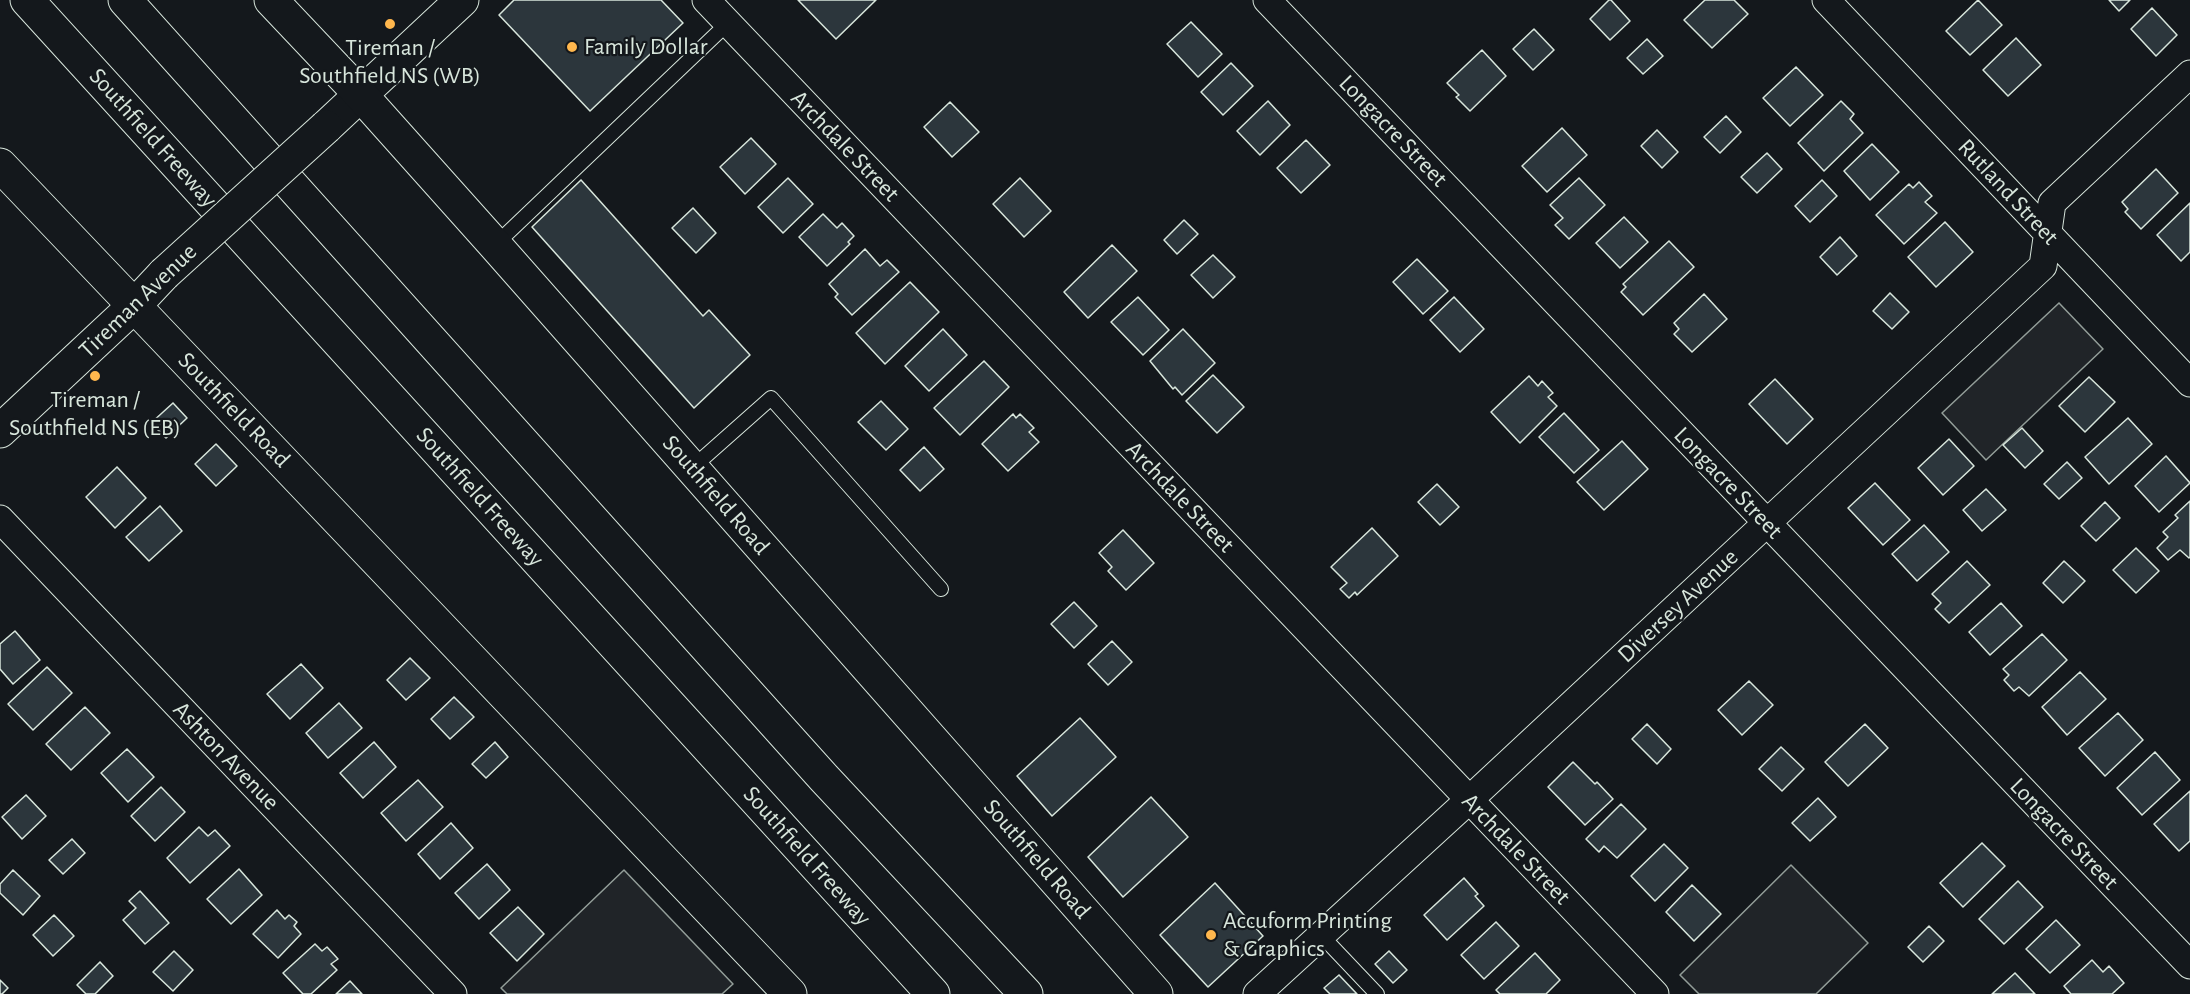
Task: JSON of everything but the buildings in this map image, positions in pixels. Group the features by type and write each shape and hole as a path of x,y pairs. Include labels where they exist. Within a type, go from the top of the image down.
{"main road":[{"name":"Southfield Freeway","path":"27,0 933,994"},
{"path":"125,0 824,778 1026,994"},
{"name":"Southfield Road","path":"271,0 360,94 495,245 1156,994"},
{"name":"Tireman Avenue","path":"0,431 134,306 164,274 462,0"},
{"name":"Southfield Road","path":"0,165 790,994"}],"street":[{"name":"Archdale Street","path":"706,0 1655,994"},
{"name":"Longacre Street","path":"1267,0 2190,965"},
{"name":"Rutland Street","path":"1826,0 2190,383"},
{"name":"Diversey Avenue","path":"1257,994 2043,267 2052,203 2190,74"},
{"name":"Ashton Avenue","path":"0,519 453,994"}],"lane":[{"path":"495,245 728,23"},
{"path":"692,468 771,398 941,589"},
{"path":"1321,936 1377,994"}],"shaded area":[{"path":"2059,303 2103,349 1986,460 1942,413"},
{"path":"1791,865 1868,943 1816,994 1699,994 1680,975"},
{"path":"624,870 733,984 722,994 507,994 501,988"}],"place":[{"name":"Tireman / Southfield NS (WB)","path":"390,24"},
{"name":"Family Dollar","path":"572,47"},
{"name":"Tireman / Southfield NS (EB)","path":"95,376"},
{"name":"Accuform Printing & Graphics","path":"1211,935"}]}
